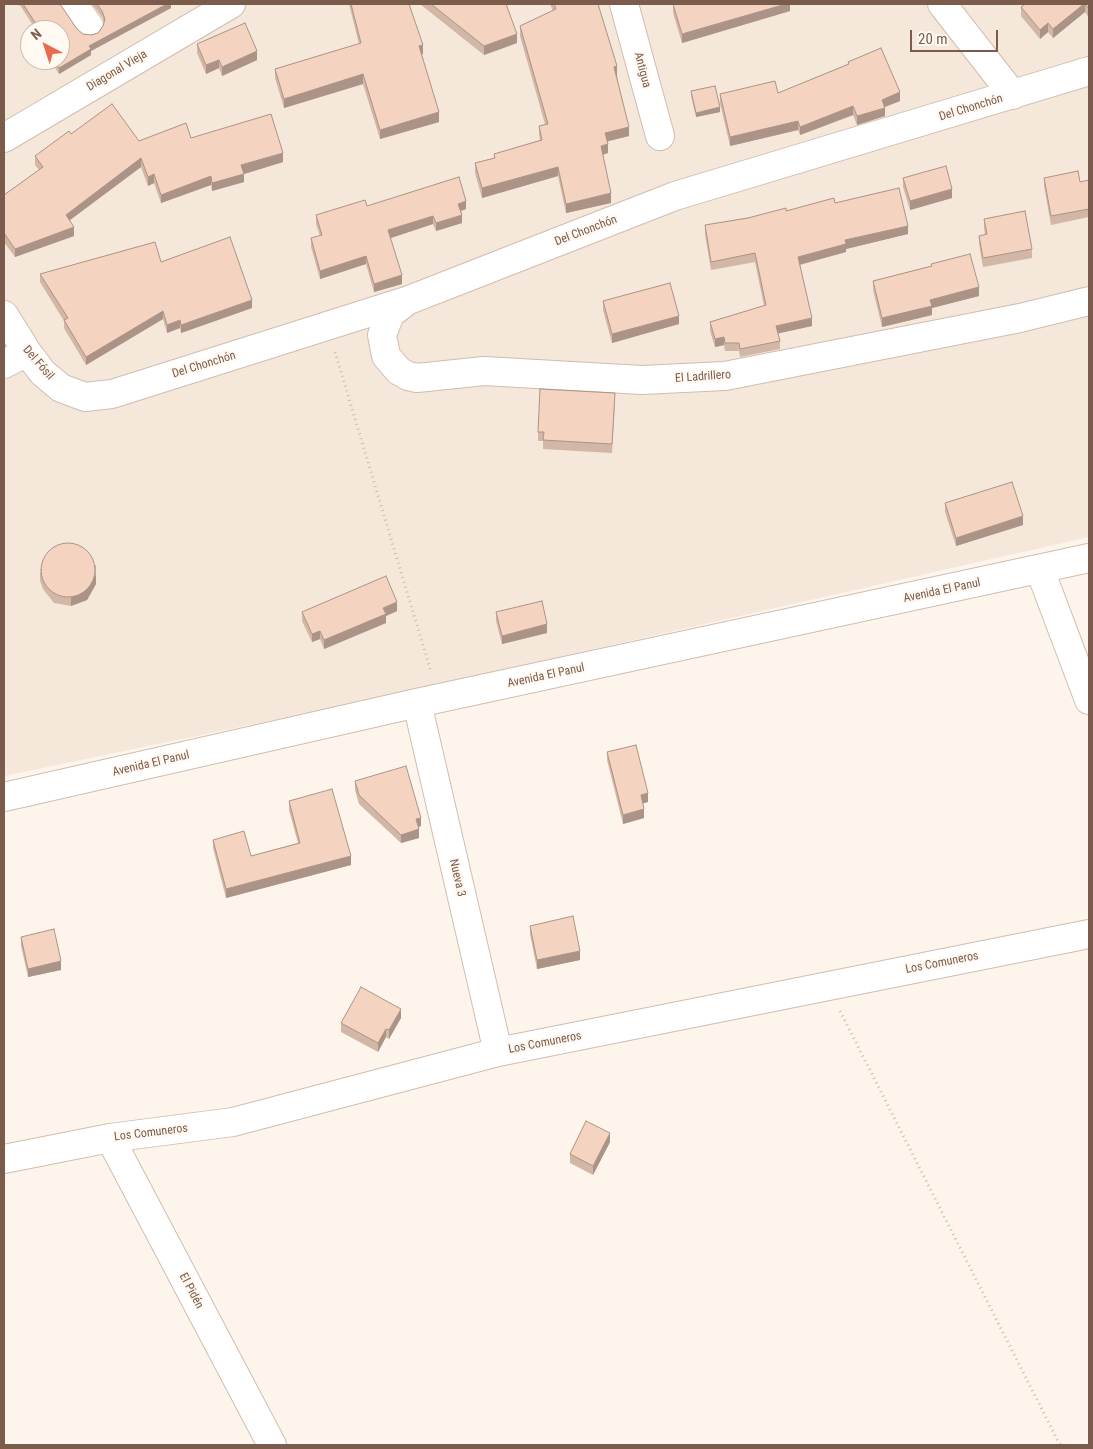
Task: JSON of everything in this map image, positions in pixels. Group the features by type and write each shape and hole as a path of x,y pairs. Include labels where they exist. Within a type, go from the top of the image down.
{"street":[{"path":"73,4 89,26"},
{"name":"Diagonal Vieja","path":"4,138 231,4"},
{"name":"Antigua","path":"624,4 660,136"},
{"path":"942,4 1013,95"},
{"name":"Del Chonchón","path":"85,397 112,394 409,300 675,196 1089,71"},
{"name":"El Ladrillero","path":"409,300 390,314 382,335 386,356 399,371 408,376 417,378 484,371 642,380 725,376 1020,318 1089,302"},
{"name":"Del Fósil","path":"4,315 15,358 43,372 61,388 85,397"},
{"name":"Avenida El Panul","path":"4,797 428,701 1089,558"},
{"path":"1040,570 1089,700"},
{"name":"Nueva 3","path":"428,701 498,1052"},
{"name":"Los Comuneros","path":"4,1159 110,1138 233,1122 498,1052 1089,934"},
{"name":"El Pidén","path":"110,1138 272,1445"}],"path":[{"path":"327,326 428,701"},
{"path":"827,986 1060,1445"}],"shaded area":[{"path":"4,4 1089,4 1089,537 360,702 4,776"}],"building":[{"path":"23,4 60,4 77,29 83,34 91,35 98,33 105,19 97,4 167,4 89,46 91,49 70,61 70,20 33,20"},
{"path":"351,4 409,4 423,45 419,46 439,112 380,130 363,74 284,99 275,69 361,43"},
{"path":"431,4 506,4 517,34 484,46"},
{"path":"554,4 598,4 617,66 614,67 629,127 605,133 608,144 601,146 611,193 566,204 558,167 482,188 475,163 495,158 494,154 542,140 539,126 548,124 520,26 556,9"},
{"path":"673,4 786,4 682,34"},
{"path":"1025,4 1084,4 1053,29 1048,23 1040,30 1021,7"},
{"path":"245,23 257,51 222,67 219,60 206,65 197,44"},
{"path":"881,48 900,92 882,100 885,108 857,116 853,106 800,127 798,121 730,137 720,94 775,81 778,93 849,64 848,62"},
{"path":"715,86 720,107 696,113 691,91"},
{"path":"112,104 139,141 186,123 191,138 271,114 283,153 241,165 244,174 212,183 211,176 161,195 154,174 148,177 141,158 66,215 74,227 15,249 4,233 4,195 43,167 35,156 69,131 71,134"},
{"path":"946,166 952,189 910,201 903,178"},
{"path":"1078,171 1080,182 1089,180 1089,209 1051,216 1044,178"},
{"path":"459,177 466,201 458,204 462,215 436,223 433,216 388,230 402,275 374,284 366,256 320,271 311,238 322,235 316,215 365,200 367,206"},
{"path":"899,188 908,226 845,240 846,244 798,257 812,318 776,326 780,341 740,349 739,343 725,343 724,337 715,339 710,322 766,305 755,253 711,262 705,225 748,218 786,208 786,211 834,198 835,203"},
{"path":"1025,211 1032,249 983,258 979,236 987,234 984,219"},
{"path":"230,237 252,300 181,325 180,320 167,325 163,311 86,357 64,320 68,318 40,274 155,242 161,262"},
{"path":"970,254 979,287 930,300 932,306 882,318 873,281"},
{"path":"670,283 679,316 612,334 603,301"},
{"path":"540,389 615,393 612,444 543,440 544,432 538,432"},
{"path":"1012,482 1023,516 956,538 945,503"},
{"path":"63,543 73,543 83,547 91,555 95,570 91,585 83,593 73,597 63,597 53,593 45,585 41,575 41,565 45,555 53,547"},
{"path":"386,576 397,602 383,608 386,614 324,640 320,631 312,634 302,612"},
{"path":"542,601 547,624 502,636 496,612"},
{"path":"636,745 648,793 641,795 644,809 623,815 607,752"},
{"path":"406,766 421,818 416,819 419,829 401,835 359,795 355,781"},
{"path":"332,789 351,856 226,889 213,840 244,831 251,856 300,843 289,801"},
{"path":"573,916 580,951 537,960 530,926"},
{"path":"54,929 61,961 28,969 21,937"},
{"path":"361,987 401,1009 389,1030 386,1029 378,1043 341,1023"},
{"path":"586,1121 610,1133 593,1166 570,1154"}]}
